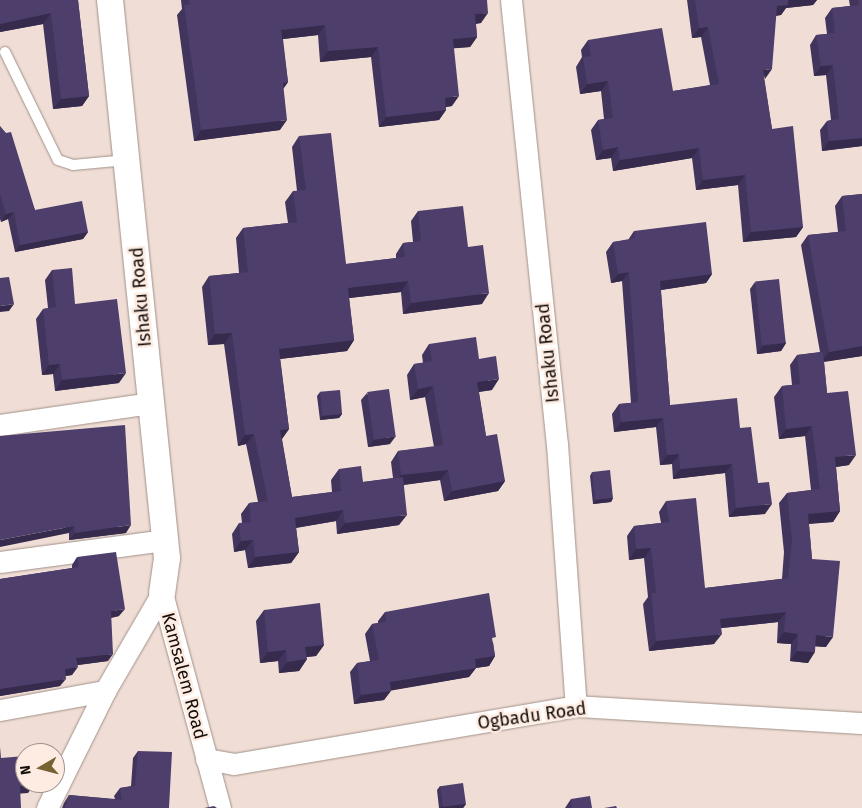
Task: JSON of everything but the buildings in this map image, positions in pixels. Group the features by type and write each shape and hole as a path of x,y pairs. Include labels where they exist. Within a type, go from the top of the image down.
{"street":[{"name":"Ishaku Road","path":"110,0 128,160 167,558 162,593"},
{"name":"Ishaku Road","path":"512,0 557,444 576,706"},
{"path":"0,425 151,403"},
{"path":"0,562 164,540"},
{"path":"47,808 106,691 162,593"},
{"name":"Kamsalem Road","path":"162,593 220,808"},
{"path":"0,710 106,691"},
{"name":"Ogbadu Road","path":"206,759 234,764 576,706 862,723"}],"lane":[{"path":"5,52 58,160 73,165 128,160"}]}
